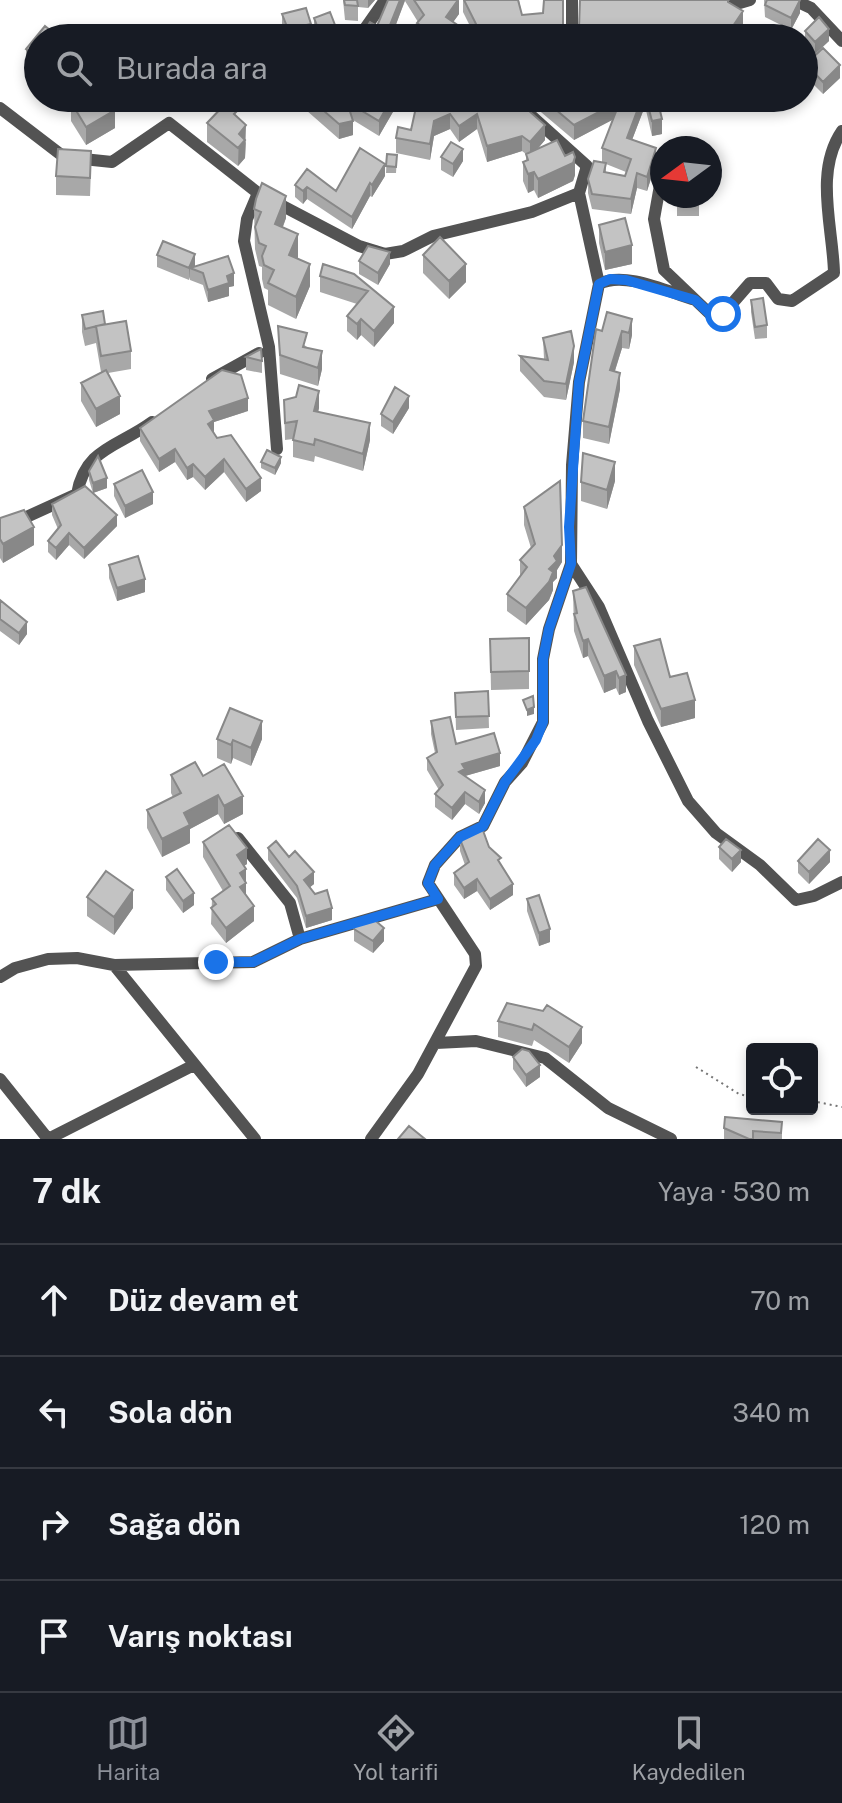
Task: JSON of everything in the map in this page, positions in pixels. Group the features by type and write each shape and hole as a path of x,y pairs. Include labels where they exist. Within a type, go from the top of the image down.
{"street":[{"path":"368,24 385,0"},
{"path":"572,0 572,24"},
{"path":"733,5 750,0"},
{"path":"794,0 814,4 842,41"},
{"path":"0,108 64,157 100,161 112,162 169,123 258,193 359,246 385,254 403,251 433,236 532,212 579,193"},
{"path":"371,1139 436,1043 476,966 475,954 428,883 435,865 460,837 483,826 505,782 536,740 543,722 546,644 571,564 571,480 579,382 599,284 579,193 587,166 527,112"},
{"path":"656,208 657,246 664,270 709,313 723,314 750,283 766,283 778,299 792,301 834,273 827,188 835,141 842,131"},
{"path":"258,193 247,219 244,241 269,347 277,449"},
{"path":"599,284 610,279 626,280 695,300"},
{"path":"206,383 269,347"},
{"path":"0,529 77,494 81,472 90,459 167,411"},
{"path":"571,564 599,607 648,721 688,801 716,833 760,865 796,900 814,896 842,882"},
{"path":"231,829 290,903 300,939"},
{"path":"0,977 15,968 48,959 77,958 114,965 253,962 300,939 438,899"},
{"path":"114,965 192,1066 255,1139"},
{"path":"436,1043 476,1041 545,1058 608,1108 671,1139"},
{"path":"0,1079 48,1139 192,1066"}],"path":[{"path":"696,1067 746,1096"},
{"path":"818,1102 842,1107"}],"building":[{"path":"344,0 357,0 358,6 345,5"},
{"path":"388,0 400,0 390,24 378,24"},
{"path":"414,0 458,0 446,17 456,24 417,23 424,15"},
{"path":"464,0 518,0 522,15 543,13 544,0 563,0 563,24 476,24"},
{"path":"580,0 728,0 743,11 734,24 579,24"},
{"path":"767,0 800,0 791,18 765,5"},
{"path":"306,8 311,24 286,24 282,14"},
{"path":"330,12 335,24 316,24 314,18"},
{"path":"819,17 829,29 818,39 818,24 812,24"},
{"path":"823,48 840,65 823,82 818,77 818,53"},
{"path":"77,112 112,112 86,127"},
{"path":"218,112 236,112 234,114 246,125 239,134 245,140 238,148 207,123"},
{"path":"325,112 350,112 353,121 339,124"},
{"path":"364,112 384,112 379,121"},
{"path":"415,112 530,112 545,125 530,142 522,136 487,146 477,114 459,126 450,114 434,121 430,144 396,138 398,127 411,130"},
{"path":"559,112 599,112 574,125"},
{"path":"616,112 637,112 627,138 650,146 650,167 647,177 637,173 631,199 592,194 588,179 594,161 606,163 604,172 625,176 631,159 602,148"},
{"path":"650,112 660,112 662,119 652,121"},
{"path":"557,140 565,156 573,152 573,163 538,179 534,172 528,174 523,162 528,160 526,154"},
{"path":"451,142 463,149 453,164 441,157"},
{"path":"360,148 385,164 372,185 370,183 352,217 307,187 303,191 295,185 307,169 336,191"},
{"path":"58,149 91,151 90,178 56,176"},
{"path":"387,154 397,155 396,167 386,166"},
{"path":"262,183 286,196 275,224 298,234 289,255 310,264 296,297 268,283 274,270 264,265 262,256 266,246 259,243 255,227 261,212 254,209"},
{"path":"625,218 632,245 605,252 599,225"},
{"path":"440,237 466,264 449,281 423,255"},
{"path":"163,241 195,254 189,268 157,255"},
{"path":"368,246 390,252 378,273 359,261"},
{"path":"228,256 234,273 227,276 229,283 208,290 203,273 190,268"},
{"path":"323,264 354,274 394,307 374,331 361,319 357,324 347,316 368,291 320,276"},
{"path":"763,298 767,325 755,327 751,300"},
{"path":"103,311 105,324 85,329 82,315"},
{"path":"607,312 632,319 629,333 622,331 610,370 620,373 609,427 583,421 596,329 602,331"},
{"path":"126,321 131,351 101,356 96,326"},
{"path":"278,326 307,333 303,347 322,351 318,368 280,355"},
{"path":"571,331 574,346 566,384 544,381 520,356 548,360 543,338"},
{"path":"261,349 262,361 246,357"},
{"path":"106,370 120,396 96,409 81,383"},
{"path":"222,370 241,375 248,398 209,411 214,420 208,424 217,438 231,435 261,478 246,489 224,459 205,477 193,464 187,468 175,449 159,459 140,428"},
{"path":"299,385 319,391 314,411 370,423 363,454 315,439 314,445 293,440 297,421 285,423 284,400 296,397"},
{"path":"395,387 409,396 393,422 381,414"},
{"path":"267,450 281,457 275,468 261,462"},
{"path":"583,453 615,462 607,490 581,482"},
{"path":"98,456 107,478 93,483 89,471"},
{"path":"142,470 153,492 125,506 114,484"},
{"path":"560,481 562,545 554,556 557,561 549,569 553,572 549,582 526,608 507,594 527,567 520,560 535,544 524,507"},
{"path":"85,486 117,515 84,548 69,533 56,548 48,541 61,525 52,504"},
{"path":"24,510 34,527 3,544 0,539 0,518"},
{"path":"138,556 145,579 117,588 109,565"},
{"path":"586,587 626,675 619,678 616,671 604,676 588,639 583,641 574,614 577,613 573,591"},
{"path":"0,600 27,622 19,633 0,619"},
{"path":"529,638 529,671 491,672 490,639"},
{"path":"660,639 670,677 687,673 695,700 661,709 634,646"},
{"path":"488,691 489,716 456,717 455,693"},
{"path":"533,696 534,707 527,710 523,700"},
{"path":"230,708 262,721 251,748 233,740 231,745 217,739"},
{"path":"450,717 456,744 494,733 500,753 462,764 465,769 459,772 485,790 479,802 465,792 452,808 435,794 443,785 427,758 437,752 431,721"},
{"path":"195,762 203,776 224,764 243,796 224,806 218,795 184,813 190,825 162,839 147,810 181,793 171,775"},
{"path":"229,825 247,848 237,855 246,869 240,873 246,883 240,887 254,906 226,928 211,908 216,904 212,899 230,886 203,842"},
{"path":"481,825 489,847 501,858 498,860 513,884 490,899 477,879 464,888 454,873 469,862 460,839"},
{"path":"726,839 741,850 732,859 719,847"},
{"path":"818,839 830,850 809,872 798,861"},
{"path":"276,841 289,857 295,851 314,872 304,880 315,894 327,890 332,908 306,916 297,886 268,848"},
{"path":"177,869 194,893 183,901 166,877"},
{"path":"106,871 133,890 114,917 87,897"},
{"path":"539,895 550,929 539,933 527,899"},
{"path":"370,916 384,928 373,941 354,929 354,920"},
{"path":"507,1003 543,1011 547,1005 582,1027 569,1047 534,1024 532,1030 498,1021"},
{"path":"522,1049 529,1051 540,1065 526,1075 513,1057"},
{"path":"725,1117 782,1122 781,1133 753,1131 753,1139 749,1139 724,1128"},
{"path":"409,1126 425,1139 398,1139"}],"route":[{"path":"216,962 253,962 300,939 438,899 428,883 435,865 460,837 483,826 505,782 536,740 543,722 543,659 549,629 571,564 569,527 579,382 599,284 610,279 626,280 695,300 709,313 723,314"}]}
